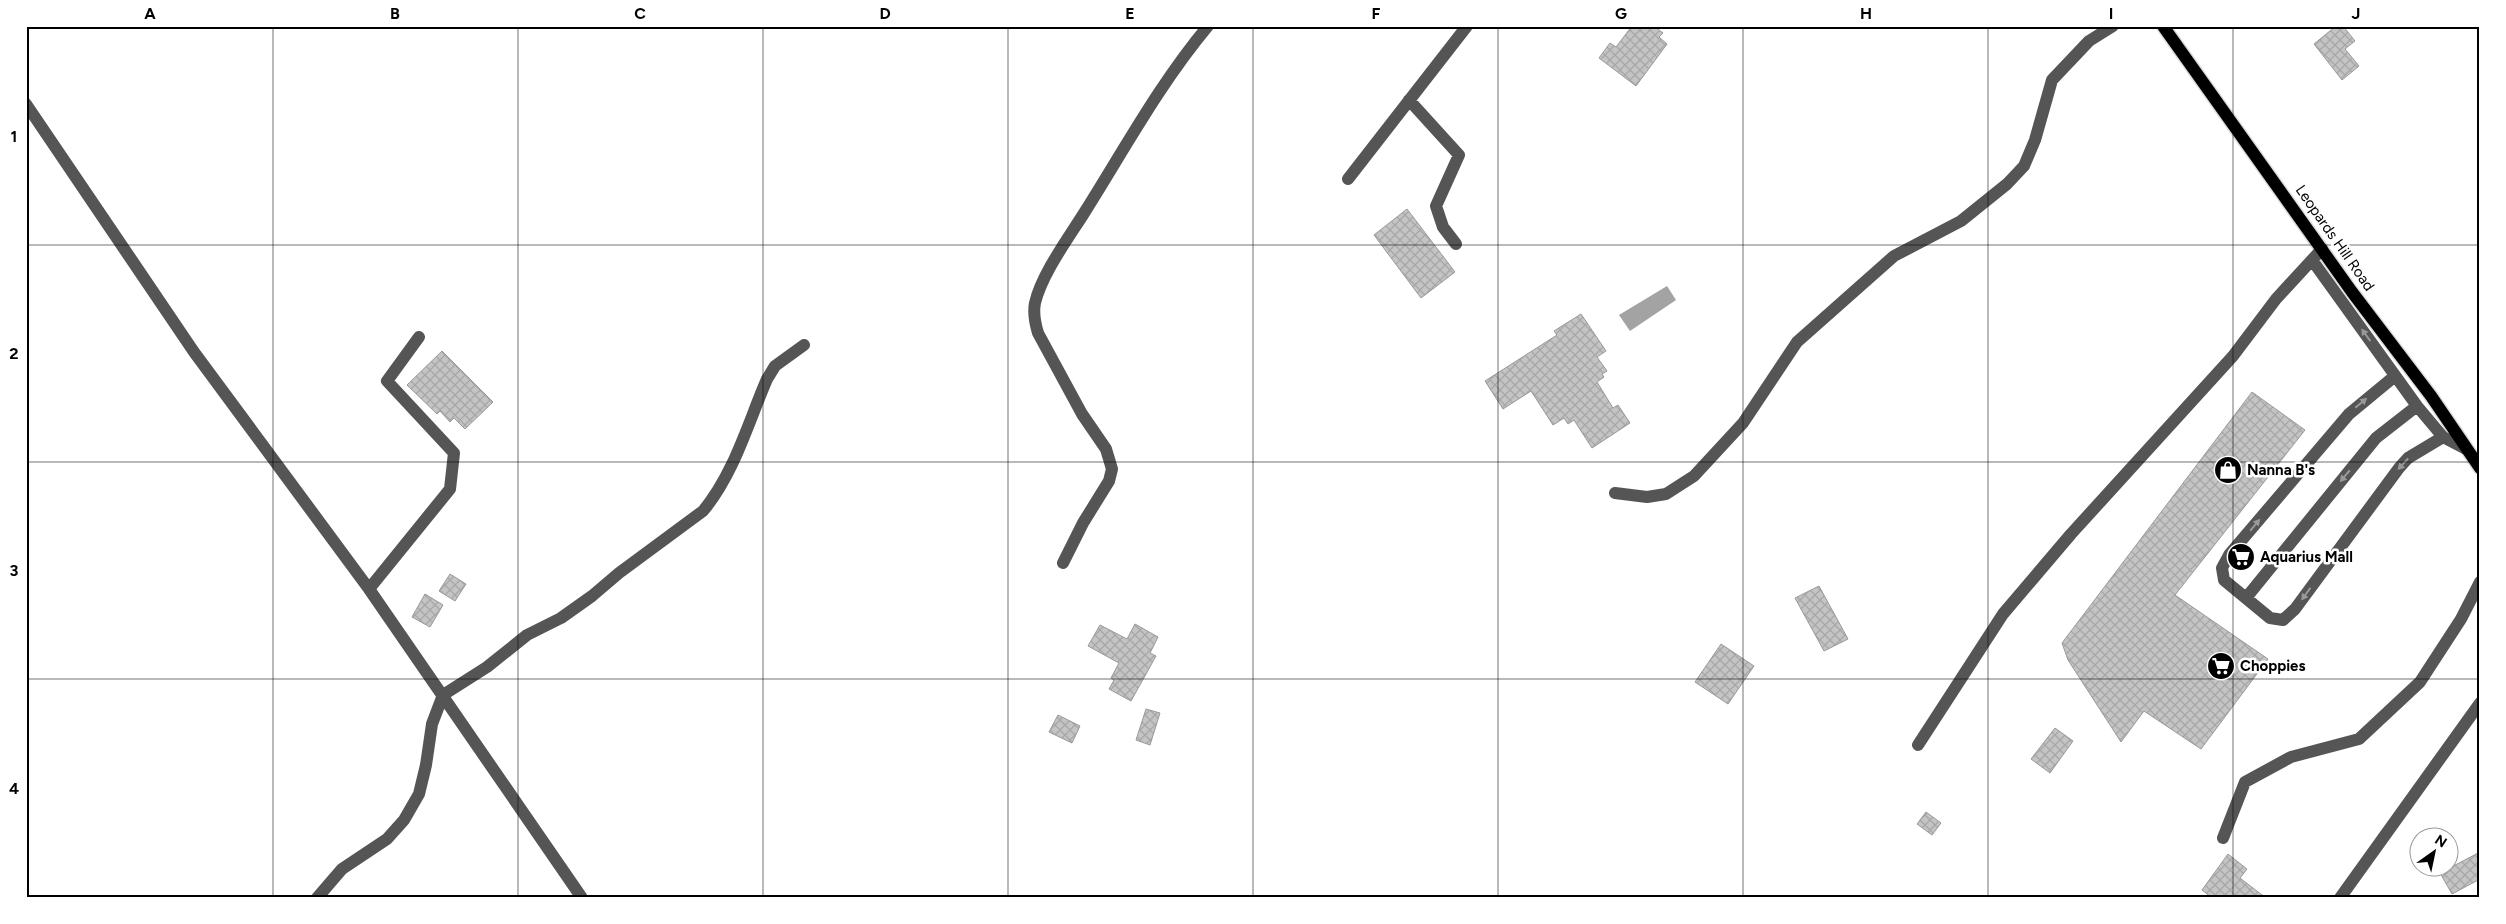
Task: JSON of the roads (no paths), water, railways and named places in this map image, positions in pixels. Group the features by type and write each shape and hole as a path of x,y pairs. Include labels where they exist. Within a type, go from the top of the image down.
{"main road":[{"name":"Leopards Hill Road","path":"2162,26 2322,249 2431,396 2480,468"}],"street":[{"path":"1063,563 1082,523 1109,481 1112,469 1106,449 1082,414 1038,333 1035,322 1036,303 1046,278 1110,173 1162,90 1208,26"},
{"path":"1348,180 1467,26"},
{"path":"1615,493 1647,497 1666,494 1694,476 1742,423 1785,358 1804,335 1894,256 1960,221 2007,184 2024,166 2035,140 2052,80 2089,41 2113,26"},
{"path":"1409,100 1459,155 1436,206 1443,227 1456,244"},
{"path":"26,104 194,352 369,590 582,898"},
{"path":"1918,745 2003,614 2071,534 2234,356 2276,299 2322,249"},
{"path":"2312,260 2417,406 2443,437 2466,449"},
{"path":"369,590 450,489 454,453 387,381 419,337"},
{"path":"317,898 342,869 387,839 404,820 419,794 426,765 432,724 443,695 487,667 527,635 561,618 703,511 714,498 725,477 767,379 775,366 804,345"},
{"path":"2395,376 2349,414 2229,555 2222,568 2224,580 2270,618 2283,620 2295,609 2399,468 2408,458 2443,437"},
{"path":"2246,598 2376,438 2417,406"},
{"path":"2223,838 2245,782 2290,757 2359,739 2420,682 2461,619 2480,582"},
{"path":"2340,898 2480,703"}],"place":[{"name":"Nanna B's","path":"2228,470"},
{"name":"Aquarius Mall","path":"2241,557"},
{"name":"Choppies","path":"2221,666"}]}
